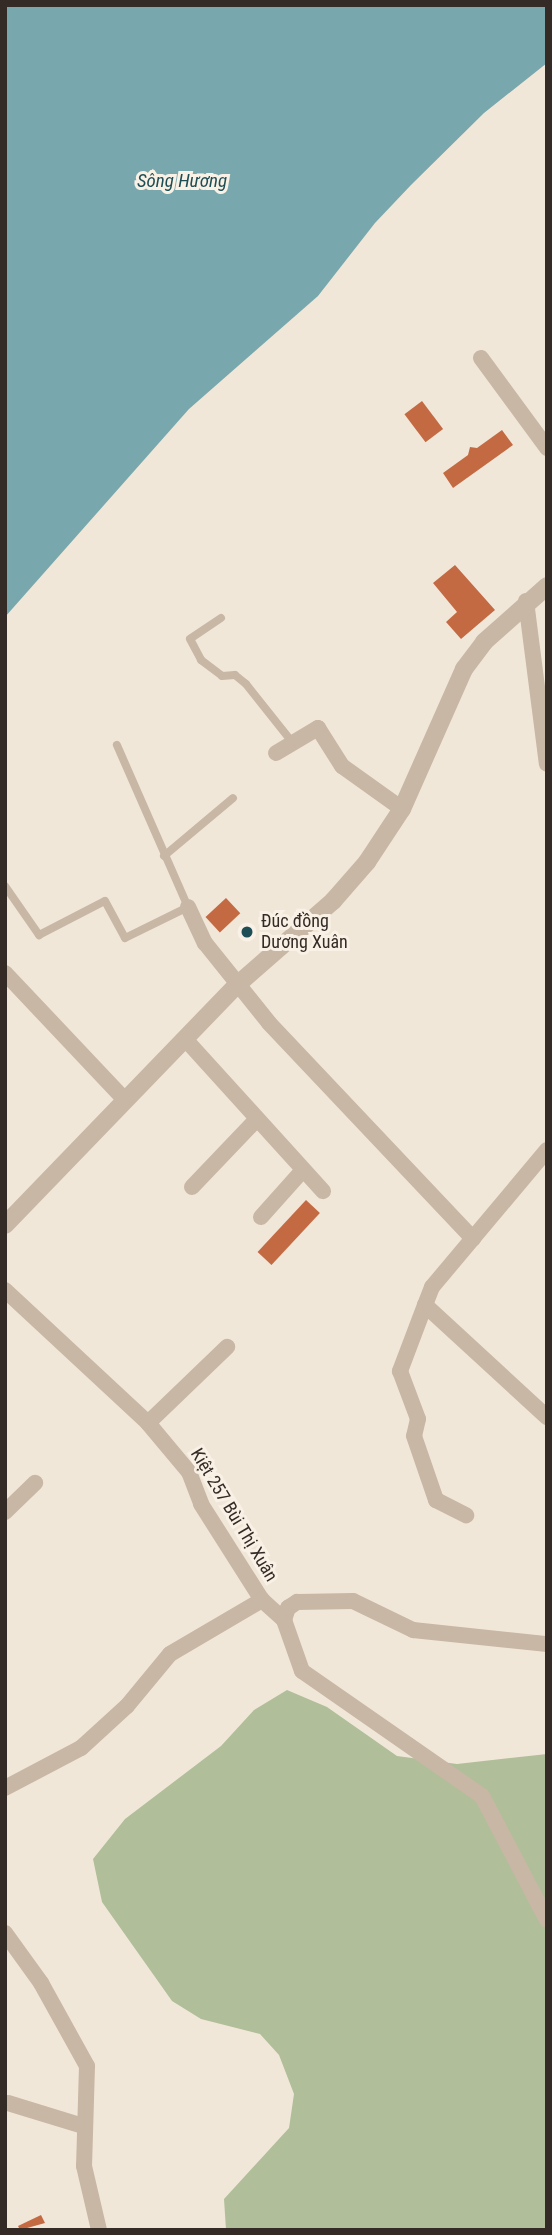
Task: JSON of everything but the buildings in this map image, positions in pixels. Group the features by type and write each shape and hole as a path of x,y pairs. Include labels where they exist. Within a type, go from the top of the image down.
{"street":[{"path":"481,358 547,448"},
{"path":"5,1225 125,1100 186,1041 237,985 333,901 367,862 402,809 464,669 484,642 526,601 547,586"},
{"path":"526,601 547,764"},
{"path":"276,753 318,728 342,766 402,809"},
{"path":"188,907 205,943 237,985 472,1239"},
{"path":"5,973 125,1100"},
{"path":"186,1041 323,1191"},
{"path":"192,1187 257,1119"},
{"path":"466,1515 436,1500 414,1436 418,1419 400,1371 432,1287 547,1150"},
{"path":"261,1217 303,1170"},
{"name":"Kiệt 257 Bùi Thị Xuân","path":"5,1290 148,1423 189,1472 201,1504 262,1600 284,1620 302,1671 482,1796 547,1920"},
{"path":"425,1305 547,1417"},
{"path":"148,1423 227,1347"},
{"path":"5,1512 35,1483"},
{"path":"5,1788 81,1748 127,1706 170,1654 262,1600"},
{"path":"284,1620 288,1608 297,1602 353,1601 413,1630 547,1644"},
{"path":"5,1933 41,1983 87,2066 83,2126 84,2166 99,2230"},
{"path":"8,2103 83,2126"}],"lane":[{"path":"221,618 190,639 201,660 222,676 235,676 246,684 293,743"},
{"path":"5,886 39,935 105,901 125,938 188,907 117,745"},
{"path":"164,856 233,798"}],"green space":[{"path":"287,1690 327,1707 397,1756 457,1764 547,1754 547,2230 226,2230 224,2199 289,2128 294,2094 279,2055 260,2034 201,2019 172,2001 102,1902 93,1859 125,1819 221,1746 254,1710"}],"water":[{"name":"Sông Hương","path":"5,5 547,5 547,63 484,113 411,185 375,223 318,296 189,409 5,617"}],"place":[{"name":"Đúc đồng Dương Xuân","path":"247,932"}]}
